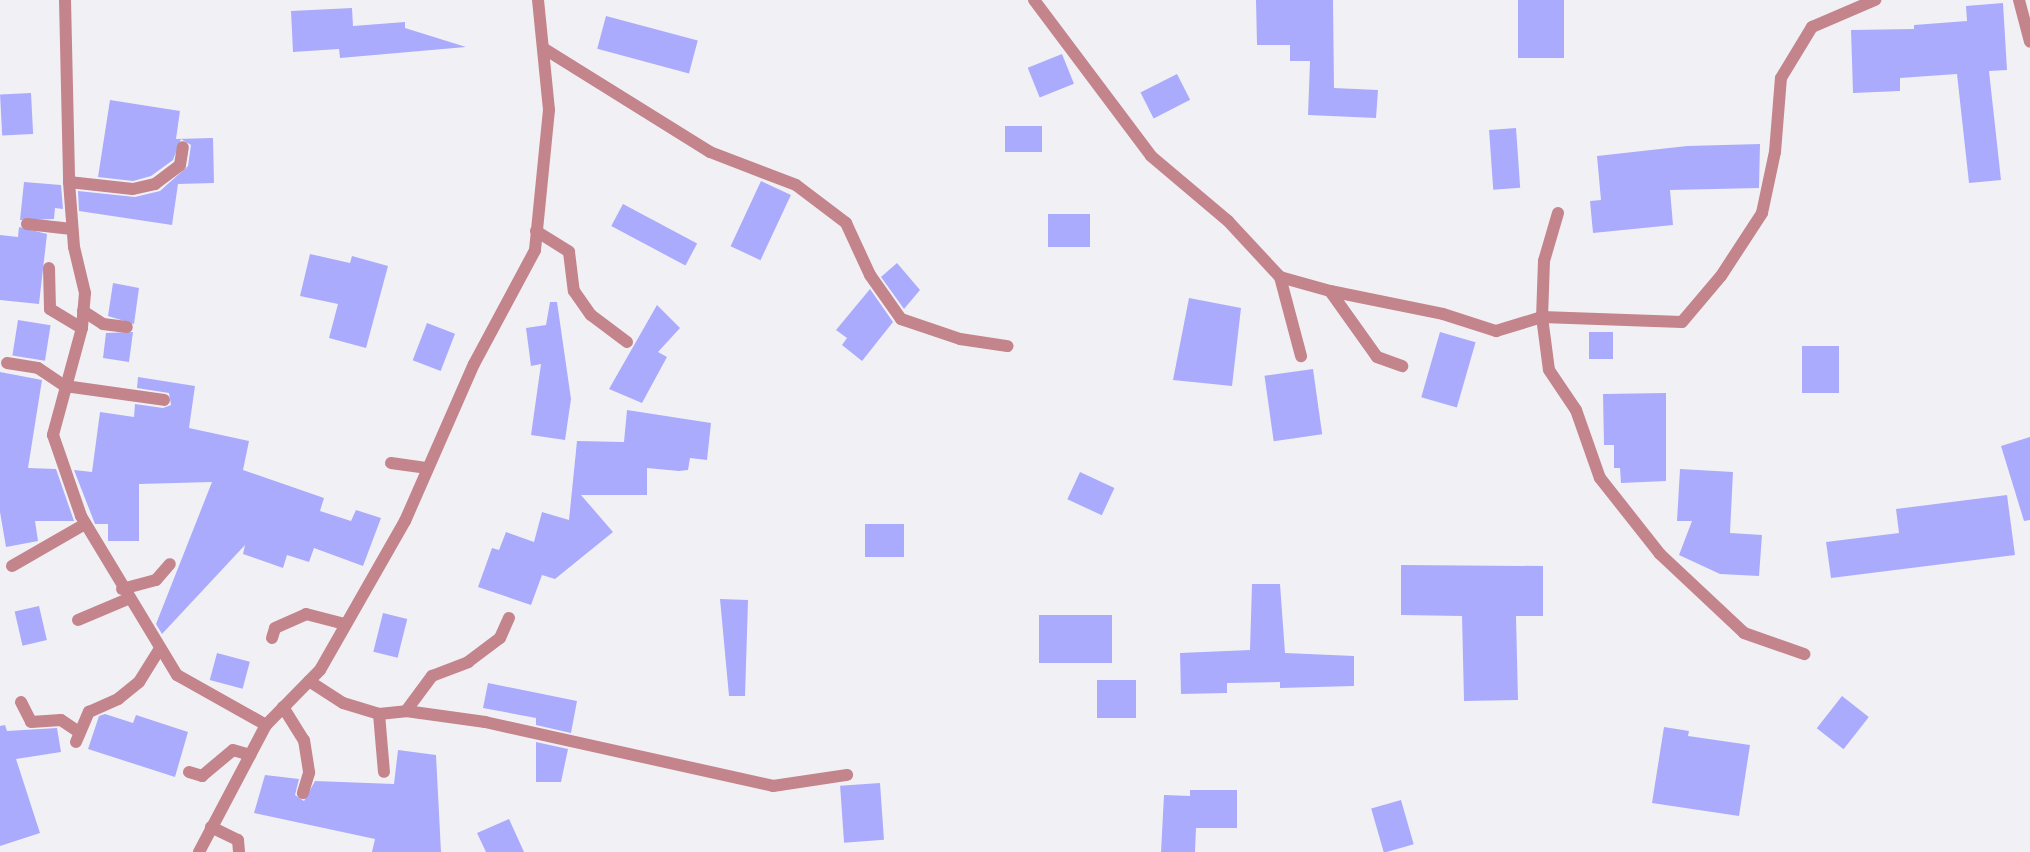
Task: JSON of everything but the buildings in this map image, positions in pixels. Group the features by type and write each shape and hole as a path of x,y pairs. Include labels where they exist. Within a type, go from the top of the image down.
{"street":[{"path":"65,0 69,182 72,229 85,293 82,328 53,435 85,524 125,594 177,675 266,725"},
{"path":"199,852 266,725 309,681 345,624 405,520 474,364 534,250 549,110 538,0"},
{"path":"1034,0 1151,156 1228,221 1280,277 1301,356"},
{"path":"1280,277 1330,291 1443,314 1496,331 1542,316 1682,322 1721,276 1762,213 1775,152 1781,78 1812,27 1875,0"},
{"path":"2019,0 2030,42"},
{"path":"543,48 710,152 796,185 846,223 870,275 901,319 960,339 1006,346"},
{"path":"69,182 133,189 155,184 180,165 183,147"},
{"path":"1558,213 1544,261 1542,316 1549,370 1576,410 1600,478 1660,554 1744,633 1804,654"},
{"path":"28,224 72,229"},
{"path":"536,231 569,252 574,291 591,316 627,342"},
{"path":"49,268 50,309 82,328"},
{"path":"1330,291 1377,357 1402,366"},
{"path":"83,311 104,324 127,327"},
{"path":"7,363 38,368 65,386 164,400"},
{"path":"391,463 428,468"},
{"path":"12,566 85,524"},
{"path":"78,620 125,594 156,580 170,564"},
{"path":"272,638 275,628 306,614 345,624"},
{"path":"406,711 432,676 468,662 500,638 509,618"},
{"path":"21,702 31,722 61,720 77,737 90,712 118,699 139,682 160,649"},
{"path":"309,681 343,703 379,714 406,711 610,747 713,776 773,786 847,775"},
{"path":"283,708 304,740 309,773 304,793"},
{"path":"379,714 384,772"},
{"path":"189,772 202,776 233,750 250,755"},
{"path":"212,827 238,840 239,852"}]}
